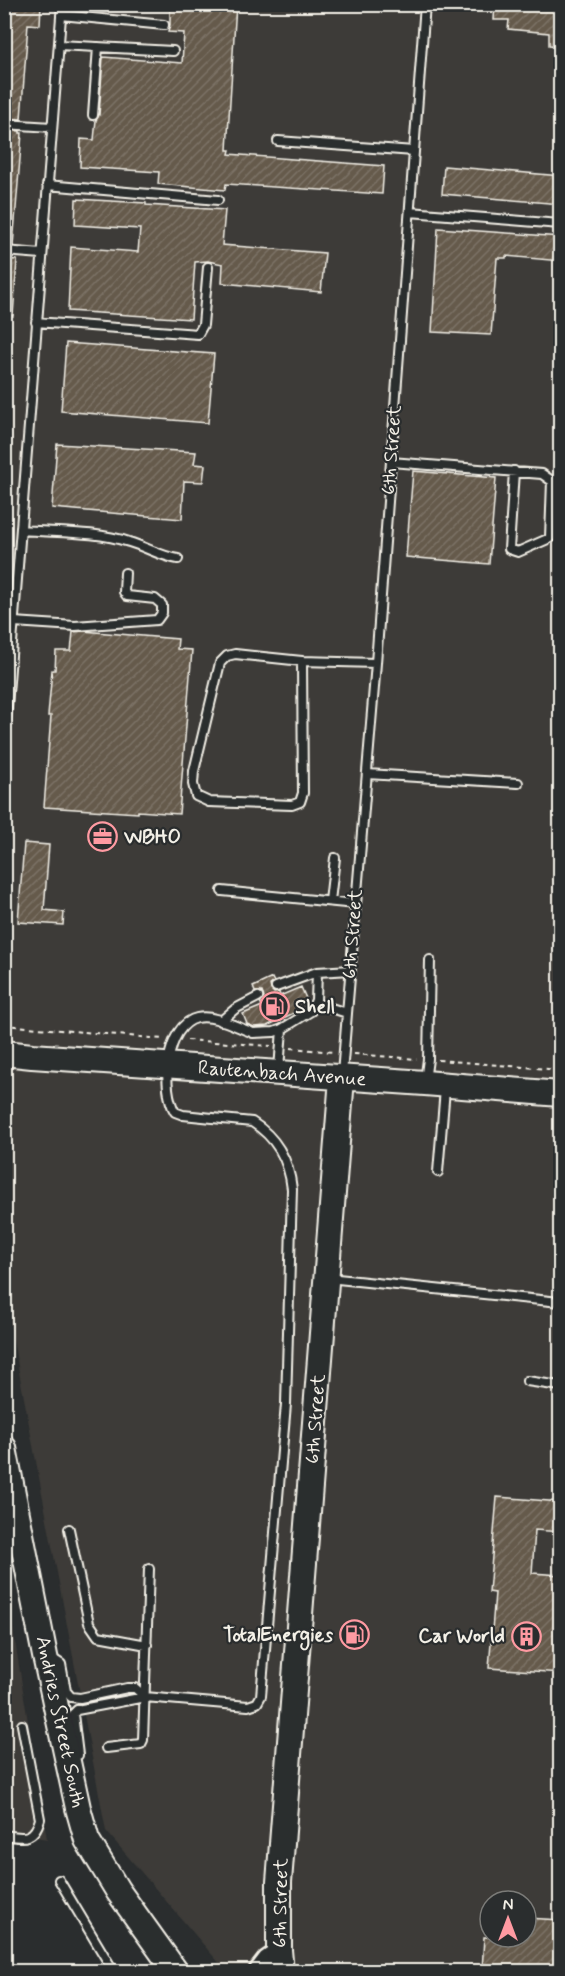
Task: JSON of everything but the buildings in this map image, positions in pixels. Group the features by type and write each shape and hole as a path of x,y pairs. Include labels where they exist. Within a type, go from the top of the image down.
{"main road":[{"name":"Rautenbach Avenue","path":"4,1053 561,1094"},
{"name":"6th Street","path":"280,1960 279,1882 342,1078"},
{"name":"Andries Street South","path":"4,1448 45,1656 87,1840 117,1891 178,1968"}],"street":[{"path":"255,1971 266,1959 280,1960"}],"lane":[{"path":"4,745 62,4"},
{"name":"6th Street","path":"342,1078 376,663 425,4"},
{"path":"61,15 164,25"},
{"path":"58,45 173,51"},
{"path":"93,115 98,47"},
{"path":"4,124 52,127"},
{"path":"278,141 414,151"},
{"path":"47,185 218,200"},
{"path":"410,212 561,224"},
{"path":"4,251 42,254"},
{"path":"36,322 198,334 203,325 208,267"},
{"path":"391,462 514,471 542,474 552,482 550,538 518,552 509,549 514,471"},
{"path":"21,530 91,535 128,541 157,554 178,560"},
{"path":"14,622 75,626 157,620 162,613 162,605 155,599 127,596 124,592 125,573"},
{"path":"302,661 303,793 300,802 292,805 209,802 196,796 193,784 195,771 220,663 227,656 235,654 302,661 376,663"},
{"path":"367,774 518,783"},
{"path":"330,901 335,858"},
{"path":"222,891 356,904"},
{"path":"430,960 428,1059 435,1084 438,1172"},
{"path":"276,987 317,972 351,970"},
{"path":"70,1769 78,1757 73,1714 77,1710 145,1697 248,1706 257,1703 261,1696 286,1404 292,1189 289,1167 284,1155 258,1125 252,1122 183,1115 175,1112 170,1104 167,1066 174,1039 185,1024 203,1017 264,1034 282,1029 311,1011 315,1004 317,972"},
{"path":"220,1021 235,1009 258,997"},
{"path":"315,1004 347,1012"},
{"path":"278,1074 282,1029"},
{"path":"327,1277 561,1302"},
{"path":"527,1381 561,1386"},
{"path":"69,1529 89,1623 93,1631 98,1636 147,1645"},
{"path":"106,1748 141,1744 143,1740 149,1569"},
{"path":"45,1656 54,1658 62,1664 66,1690 71,1698 127,1688 135,1688 145,1697"},
{"path":"4,1835 24,1838 38,1829 40,1819 22,1725"},
{"path":"59,1880 114,1971"}],"shaded area":[{"path":"4,5 560,5 560,1971 226,1971 106,1831 5,1298"},
{"path":"5,1579 47,1839 5,1832"}],"place":[{"name":"WBHO","path":"103,837"},
{"name":"Shell","path":"274,1007"},
{"name":"TotalEnergies","path":"354,1635"},
{"name":"Car World","path":"526,1636"}]}
